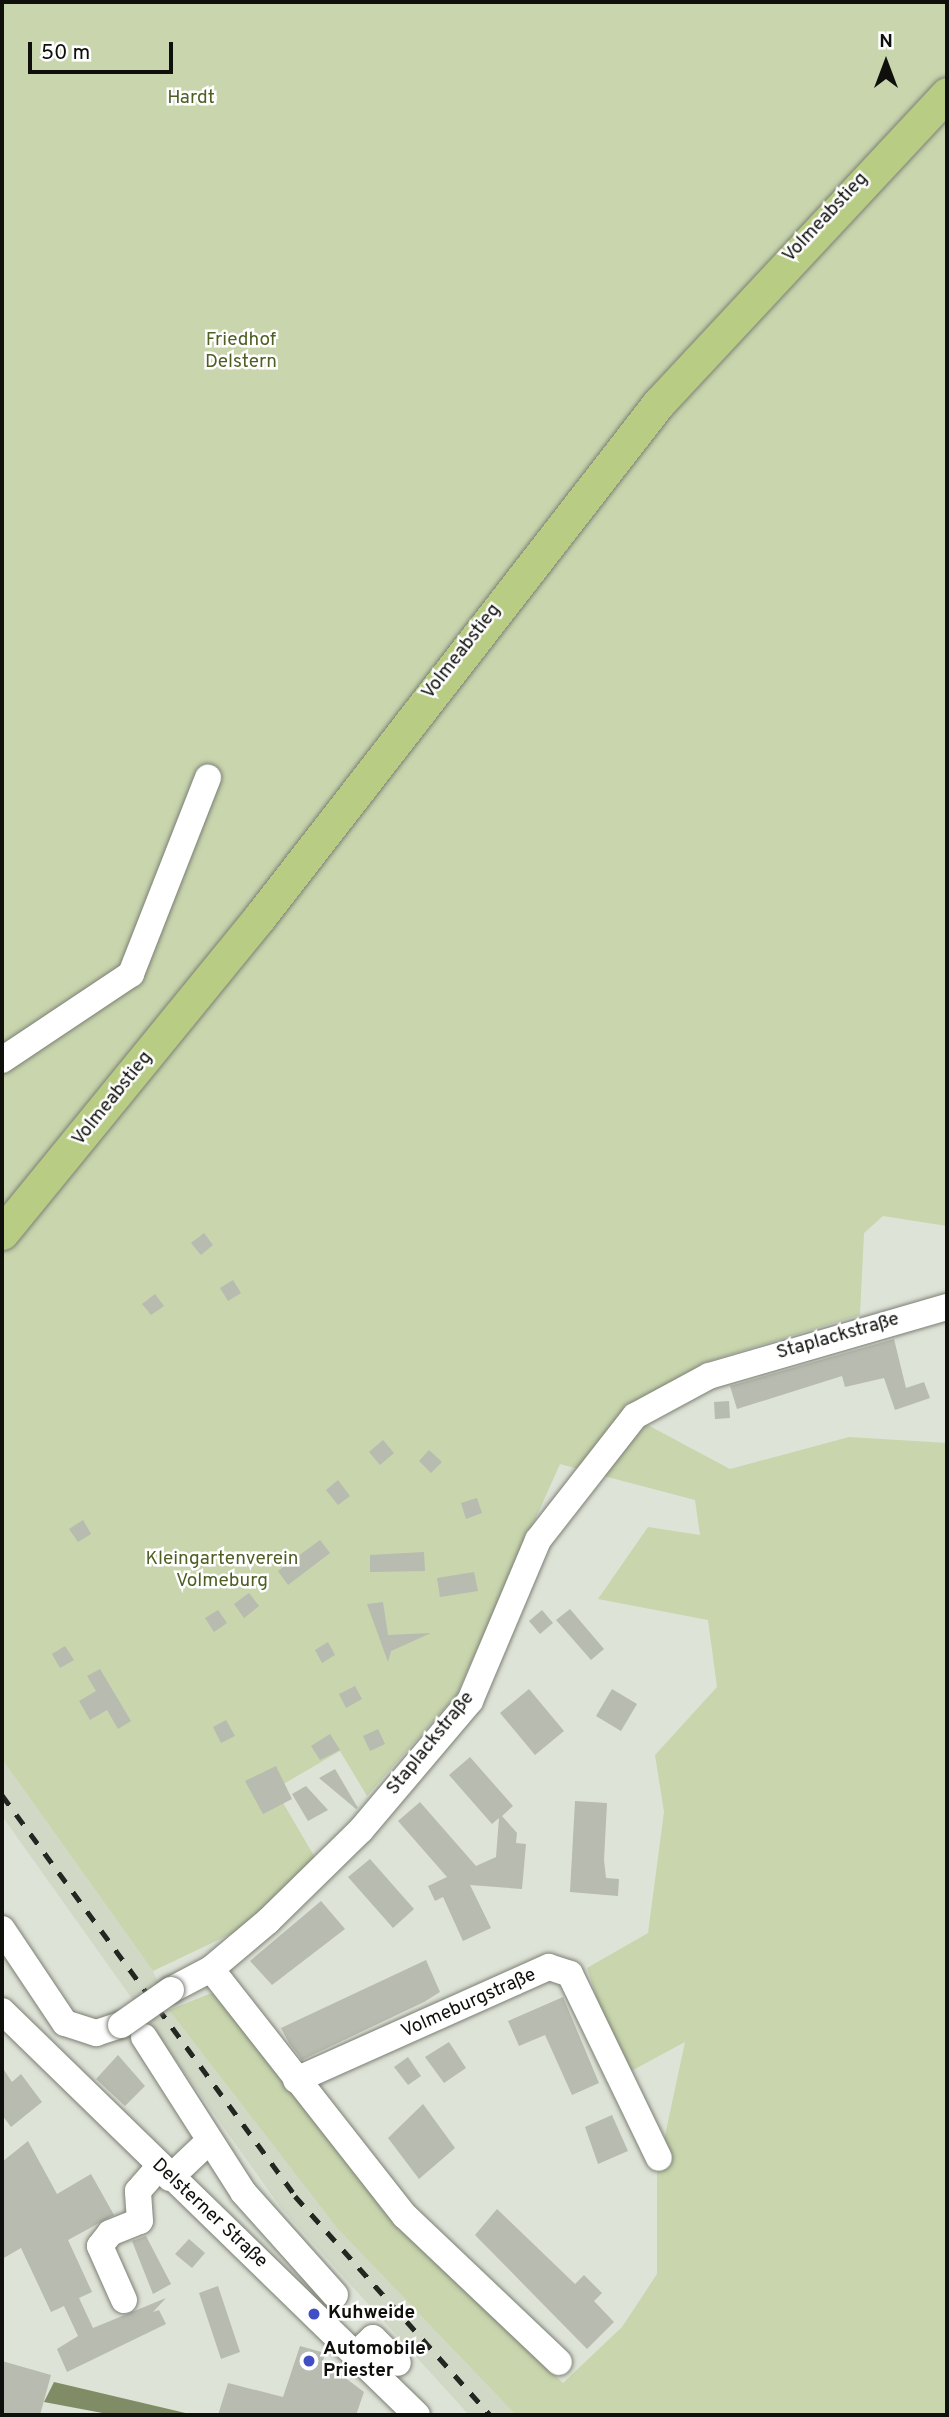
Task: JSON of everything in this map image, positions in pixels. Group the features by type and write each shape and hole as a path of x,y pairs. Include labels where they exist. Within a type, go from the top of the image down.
{"main road":[{"name":"Volmeabstieg","path":"2,1233 259,918 657,404 947,94"}],"street":[{"path":"3,1060 131,974 208,778"},
{"name":"Staplackstraße","path":"2,1929 65,2023 96,2034 133,2031 170,1990 211,1969 359,1831 470,1701 538,1540 635,1416 709,1376 947,1307"},
{"name":"Volmeburgstraße","path":"296,2080 549,1967 570,1974 659,2158"},
{"path":"211,1969 405,2216 559,2362"},
{"name":"Delsterner Straße","path":"2,2011 164,2173 417,2415"},
{"path":"133,2031 208,2142 335,2295"},
{"path":"124,2301 100,2246 110,2233 140,2221 138,2191 208,2142"},
{"path":"356,2354 373,2338 398,2363"}],"shaded area":[{"path":"2,1759 153,1971 169,2010 337,2228 516,2415 469,2415 281,2208 2,1816"},
{"path":"54,2382 194,2415 113,2415 44,2402"}],"green space":[{"path":"2,2 947,2 947,1226 883,1216 864,1233 860,1315 705,1362 628,1408 582,1470 560,1464 457,1694 367,1796 340,1751 275,1789 317,1861 258,1921 153,1971 2,1759"},
{"path":"642,1422 730,1469 849,1437 947,1443 947,2415 516,2415 337,2228 169,2010 217,1991 383,2205 563,2383 622,2327 657,2274 657,2173 685,2042 622,2076 587,1968 648,1933 664,1812 655,1755 717,1687 708,1620 598,1599 648,1527 700,1535 695,1500 600,1475"}],"building":[{"path":"204,1233 213,1245 201,1255 191,1243"},
{"path":"233,1280 241,1293 228,1301 220,1288"},
{"path":"155,1294 164,1306 151,1315 142,1304"},
{"path":"894,1339 906,1388 924,1382 930,1398 895,1410 884,1378 845,1387 842,1376 737,1409 730,1386"},
{"path":"729,1401 730,1418 715,1419 714,1402"},
{"path":"383,1440 394,1453 380,1465 369,1452"},
{"path":"429,1450 442,1462 431,1473 419,1461"},
{"path":"338,1480 350,1496 338,1505 326,1490"},
{"path":"477,1498 482,1513 466,1519 461,1503"},
{"path":"83,1520 91,1534 78,1542 69,1529"},
{"path":"320,1540 330,1553 288,1585 278,1571"},
{"path":"424,1552 425,1571 370,1572 370,1555"},
{"path":"474,1572 478,1591 440,1597 437,1578"},
{"path":"249,1593 259,1606 244,1618 234,1604"},
{"path":"383,1602 388,1635 431,1633 391,1651 388,1662 367,1604"},
{"path":"570,1609 604,1649 591,1660 556,1620"},
{"path":"218,1610 227,1623 214,1632 205,1618"},
{"path":"542,1610 553,1623 540,1634 529,1621"},
{"path":"328,1642 335,1655 322,1663 315,1650"},
{"path":"65,1646 74,1660 60,1668 52,1654"},
{"path":"100,1669 131,1721 118,1729 107,1710 90,1720 79,1701 96,1691 87,1676"},
{"path":"355,1686 362,1699 346,1708 339,1694"},
{"path":"529,1689 564,1731 535,1755 500,1713"},
{"path":"612,1689 637,1704 621,1731 596,1716"},
{"path":"226,1720 235,1736 221,1743 213,1727"},
{"path":"378,1729 385,1744 370,1751 363,1736"},
{"path":"330,1734 340,1750 320,1760 311,1746"},
{"path":"470,1757 513,1806 502,1816 517,1833 516,1843 526,1844 522,1889 470,1885 491,1928 463,1941 443,1897 435,1901 428,1886 447,1877 398,1821 420,1802 476,1866 496,1857 499,1818 492,1824 449,1775"},
{"path":"276,1766 292,1799 263,1814 245,1781"},
{"path":"335,1769 358,1808 319,1778"},
{"path":"306,1786 328,1810 308,1821 292,1794"},
{"path":"575,1801 607,1803 604,1860 606,1878 619,1879 618,1896 570,1892"},
{"path":"370,1859 414,1909 393,1928 348,1877"},
{"path":"321,1901 345,1929 272,1985 250,1961"},
{"path":"426,1960 440,1992 424,2002 302,2060 289,2043 281,2028"},
{"path":"563,1997 599,2083 572,2095 545,2035 519,2046 508,2021"},
{"path":"449,2042 466,2068 444,2083 425,2057"},
{"path":"118,2055 145,2086 125,2106 96,2079"},
{"path":"408,2057 421,2076 408,2085 394,2067"},
{"path":"2,2067 12,2082 21,2074 42,2102 11,2127 2,2115"},
{"path":"423,2104 455,2148 419,2179 388,2138"},
{"path":"612,2115 628,2151 598,2164 585,2127"},
{"path":"28,2141 57,2194 91,2174 114,2215 68,2240 92,2292 79,2298 93,2328 166,2298 153,2312 159,2310 166,2324 67,2372 57,2349 78,2336 64,2306 51,2312 21,2248 2,2259 2,2162"},
{"path":"497,2209 575,2284 584,2275 602,2293 594,2301 614,2322 587,2349 475,2235"},
{"path":"146,2236 171,2284 153,2294 132,2241"},
{"path":"189,2239 205,2253 192,2268 175,2254"},
{"path":"218,2286 240,2352 221,2359 199,2293"},
{"path":"300,2346 325,2353 323,2361 364,2392 356,2415 218,2415 228,2383 283,2397"},
{"path":"2,2361 51,2375 40,2415 2,2415"}],"railway":[{"path":"2,1795 295,2196 490,2415"}],"place":[{"name":"Kuhweide","path":"314,2314"},
{"name":"Automobile Priester","path":"309,2361"}],"park label":[{"name":"Hardt","path":"191,99"},
{"name":"Friedhof Delstern","path":"241,352"},
{"name":"Kleingartenverein Volmeburg","path":"222,1571"}]}
